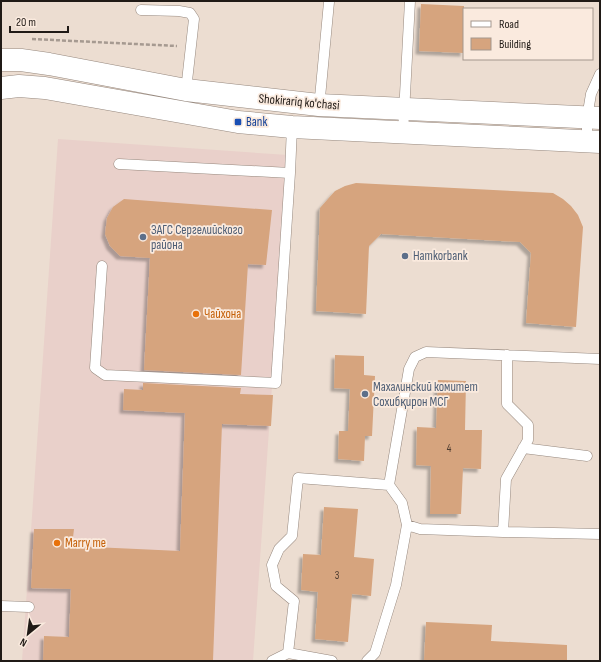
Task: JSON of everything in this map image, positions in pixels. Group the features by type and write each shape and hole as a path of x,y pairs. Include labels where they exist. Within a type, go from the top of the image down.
{"main road":[{"name":"Shokirariq ko'chasi","path":"1,60 21,60 49,64 186,90 319,105 594,118"},
{"name":"Shokirariq ko'chasi","path":"1,88 19,86 45,88 238,122 292,127 593,141"}],"lane":[{"path":"403,132 410,1"},
{"path":"317,128 328,2"},
{"path":"141,10 179,11 190,13 194,19 186,90"},
{"path":"593,141 594,118 591,94 600,74"},
{"path":"102,266 95,368 105,375 276,383 292,127"},
{"path":"119,164 290,173"},
{"path":"367,661 375,653 396,585 407,525 402,503 389,485 409,369 415,357 426,352 600,359"},
{"path":"503,532 506,479 528,440 528,425 507,404 507,355"},
{"path":"523,448 587,456"},
{"path":"288,652 294,601 276,586 272,565 279,549 292,536 298,478 389,485"},
{"path":"407,525 420,529 600,534"},
{"path":"1,606 29,607"},
{"path":"272,661 288,652 332,661"}],"path":[{"path":"32,39 191,46"}],"shaded area":[{"path":"58,139 288,155 253,661 22,661"}],"building":[{"path":"421,4 464,6 463,53 419,51"},
{"path":"356,183 553,193 563,199 578,215 583,227 576,327 526,323 531,253 520,242 381,234 369,246 366,314 316,311 320,208 335,191"},
{"path":"124,199 272,210 266,265 248,264 241,375 144,370 150,258 120,256 110,246 105,234 107,218 113,207"},
{"path":"335,355 364,356 364,375 375,376 372,436 365,436 364,461 338,459 339,431 348,431 350,389 334,388"},
{"path":"438,380 466,381 465,430 482,430 481,469 463,468 461,514 430,514 431,466 416,465 417,427 436,428"},
{"path":"143,383 241,388 240,394 273,395 271,426 222,424 213,661 43,661 44,636 69,637 71,589 31,588 34,529 74,529 72,546 180,551 185,413 123,410 124,389 143,390"},
{"path":"324,507 358,509 354,557 374,559 371,596 352,594 348,642 315,639 318,592 301,590 303,554 321,555"},
{"path":"426,622 492,625 491,641 567,645 567,661 424,661"}],"place":[{"name":"Bank","path":"238,122"},
{"name":"ЗАГС Сергелийского района","path":"143,237"},
{"name":"Hamkorbank","path":"405,256"},
{"name":"Чайхона","path":"196,314"},
{"name":"Махалинский комитет Сохибқирон МСГ","path":"365,394"},
{"name":"Marry me","path":"57,543"}]}
